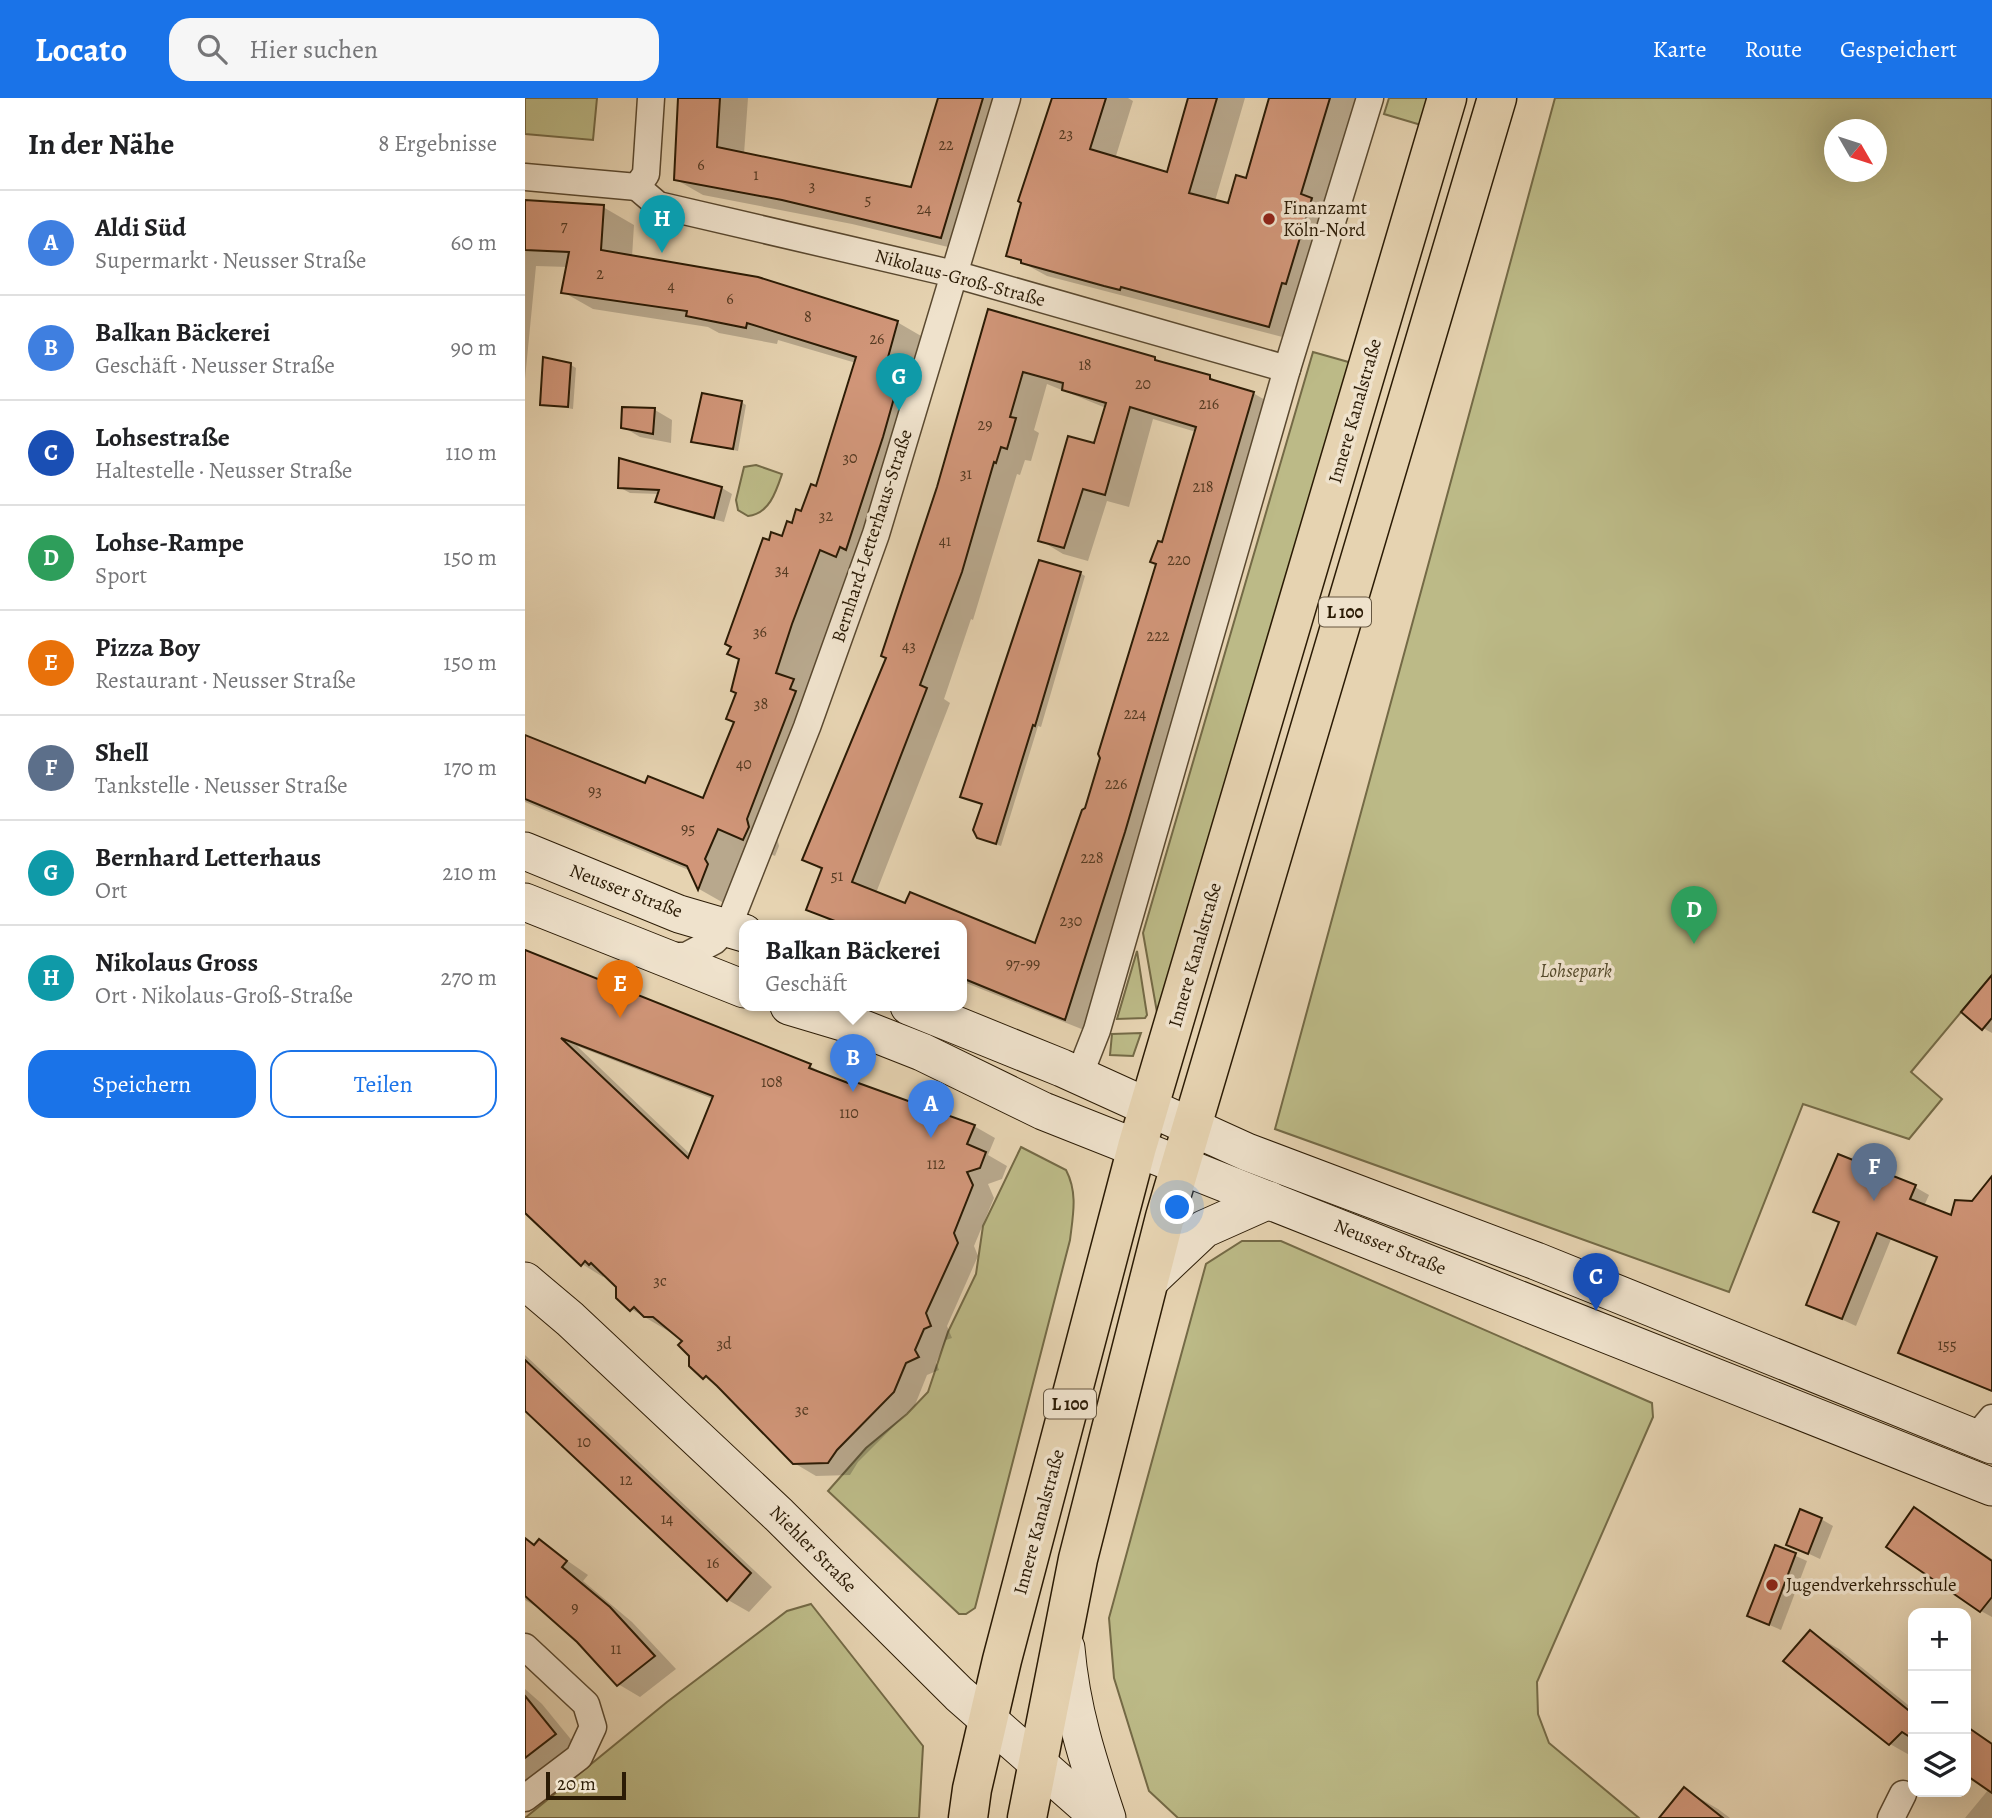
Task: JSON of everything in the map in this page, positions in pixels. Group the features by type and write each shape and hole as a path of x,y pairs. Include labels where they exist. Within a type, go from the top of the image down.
{"main road":[{"name":"Innere Kanalstraße","path":"968,1818 988,1720 1137,1147 1447,98"},
{"name":"L 100","path":"1027,1818 1078,1559 1149,1281 1497,98"},
{"name":"Neusser Straße","path":"525,852 679,914 736,930"},
{"path":"525,901 739,987"},
{"name":"Neusser Straße","path":"806,1011 856,1026 922,1052 1043,1111 1992,1487"},
{"name":"Neusser Straße","path":"921,1011 1079,1076 1247,1152 1987,1433"},
{"path":"1149,1281 1204,1229 1269,1199"},
{"path":"1518,1299 1536,1261"},
{"name":"Niehler Straße","path":"525,1281 570,1319 788,1523 896,1634 988,1720 1100,1818"},
{"path":"1934,1463 1987,1433"},
{"path":"1064,1626 1070,1695 1077,1726 1107,1818"}],"street":[{"path":"525,177 637,187 646,174 651,98"},
{"name":"Bernhard-Letterhaus-Straße","path":"739,920 876,534 1007,98"},
{"path":"1079,1076 1097,1030 1287,369 1370,98"},
{"name":"Nikolaus-Groß-Straße","path":"637,187 658,205 954,274 1287,369"},
{"path":"662,956 686,956 736,930"},
{"path":"525,1647 586,1704 593,1727 579,1757 525,1798"},
{"path":"1891,1818 1903,1794"}],"green space":[{"path":"525,98 597,98 593,140 525,134"},
{"path":"1389,98 1429,98 1421,125 1384,114"},
{"name":"Lohsepark","path":"1555,98 1992,98 1992,975 1911,1072 1942,1099 1909,1139 1803,1104 1729,1292 1275,1129"},
{"path":"1313,352 1352,363 1158,1018 1143,933"},
{"path":"756,465 782,474 766,507 748,516 738,510 736,500 744,467"},
{"path":"1137,951 1147,1015 1145,1018 1117,1019"},
{"path":"1141,1033 1133,1056 1110,1055 1112,1034"},
{"path":"1021,1147 1066,1170 1073,1196 1070,1240 975,1608 966,1614 959,1614 828,1491 866,1448 907,1414 928,1392 948,1332 976,1274 983,1226"},
{"path":"1242,1241 1281,1241 1652,1403 1653,1417 1537,1682 1538,1714 1549,1743 1639,1818 1178,1818 1149,1791 1114,1678 1109,1618 1206,1264"},
{"path":"811,1604 923,1746 919,1818 525,1818 667,1702 787,1611"}],"building":[{"path":"678,98 720,98 717,147 911,187 938,98 983,98 941,238 782,200 674,180"},
{"path":"1052,98 1106,98 1090,149 1167,172 1188,98 1217,98 1189,193 1228,203 1236,175 1246,178 1269,98 1330,98 1301,194 1312,198 1286,284 1282,283 1269,327 1121,287 1120,290 1104,286 1021,263 1021,260 1006,256 1021,203 1018,201"},
{"path":"525,200 604,205 601,250 758,277 898,321 882,379 898,384 883,437 846,550 840,547 836,557 820,550 792,624 776,673 794,679 790,689 796,691 747,819 749,827 743,840 718,829 705,859 708,864 698,890 687,866 525,799 525,735 645,783 648,776 703,798 734,722 726,719 736,693 731,691 739,659 727,654 731,647 725,644 763,538 769,540 771,532 782,536 787,521 792,523 796,509 801,511 811,484 816,486 856,357 747,323 746,328 686,316 687,311 561,293 569,252 525,250"},
{"path":"988,309 1155,357 1155,360 1210,375 1210,379 1254,392 1125,832 1065,1020 967,980 967,920 832,920 806,910 822,868 802,860 886,658 881,656 937,487","holes":["1023,372 1063,383 1062,390 1106,403 1094,443 1068,436 1038,541 1064,548 1083,489 1105,495 1130,407 1196,427 1162,542 1158,541 1150,562 1156,564 1098,754 1100,758 1085,808 1082,810 1035,943 910,892 905,903 852,882 927,688 920,685 962,572 994,462 996,463 1001,447 1007,449 1016,418 1010,417"]},
{"path":"543,357 571,363 568,407 540,405"},
{"path":"702,393 742,401 733,449 691,442"},
{"path":"622,407 655,408 653,434 621,428"},
{"path":"619,458 722,487 714,518 655,502 659,490 618,488"},
{"path":"1039,560 1081,572 996,844 977,838 973,830 982,804 960,797"},
{"path":"525,950 811,1064 809,1068 975,1125 967,1144 986,1152 980,1168 967,1172 973,1185 954,1233 958,1243 926,1313 931,1326 924,1329 915,1350 919,1357 906,1363 894,1392 837,1450 828,1463 793,1464 717,1386 706,1376 703,1379 689,1366 689,1356 678,1345 682,1341 653,1317 644,1317 634,1307 630,1311 616,1298 616,1287 591,1263 589,1265 585,1261 581,1266 525,1213","holes":["561,1038 713,1096 688,1158"]},
{"path":"1992,975 1992,1018 1982,1030 1961,1012"},
{"path":"1838,1154 1916,1185 1910,1199 1951,1215 1955,1200 1972,1201 1992,1176 1992,1391 1898,1353 1937,1257 1877,1233 1842,1319 1806,1305 1839,1222 1813,1212"},
{"path":"525,1360 751,1573 727,1601 525,1411"},
{"path":"1914,1507 1992,1561 1992,1597 1980,1612 1886,1547"},
{"path":"1800,1509 1822,1518 1808,1554 1786,1545"},
{"path":"525,1538 534,1545 539,1539 567,1561 562,1567 610,1607 655,1656 617,1686 577,1642 525,1596"},
{"name":"Jugendverkehrsschule","path":"1775,1545 1796,1553 1769,1625 1747,1616"},
{"path":"1810,1630 1908,1710 1908,1736 1902,1732 1889,1745 1783,1661"},
{"path":"525,1696 556,1734 525,1758"},
{"path":"1971,1729 1992,1744 1992,1793 1971,1778"},
{"path":"1684,1787 1723,1818 1659,1818"}],"place":[{"name":"Finanzamt Köln-Nord","path":"1269,219"},
{"name":"Nikolaus Gross","path":"662,253"},
{"name":"Bernhard Letterhaus","path":"899,411"},
{"name":"Lohse-Rampe","path":"1694,944"},
{"name":"Pizza Boy","path":"620,1018"},
{"name":"Balkan Bäckerei","path":"853,1092"},
{"name":"Aldi Süd","path":"931,1138"},
{"name":"Shell","path":"1874,1201"},
{"name":"Lohsestraße","path":"1596,1311"},
{"name":"Jugendverkehrsschule","path":"1772,1585"}]}
